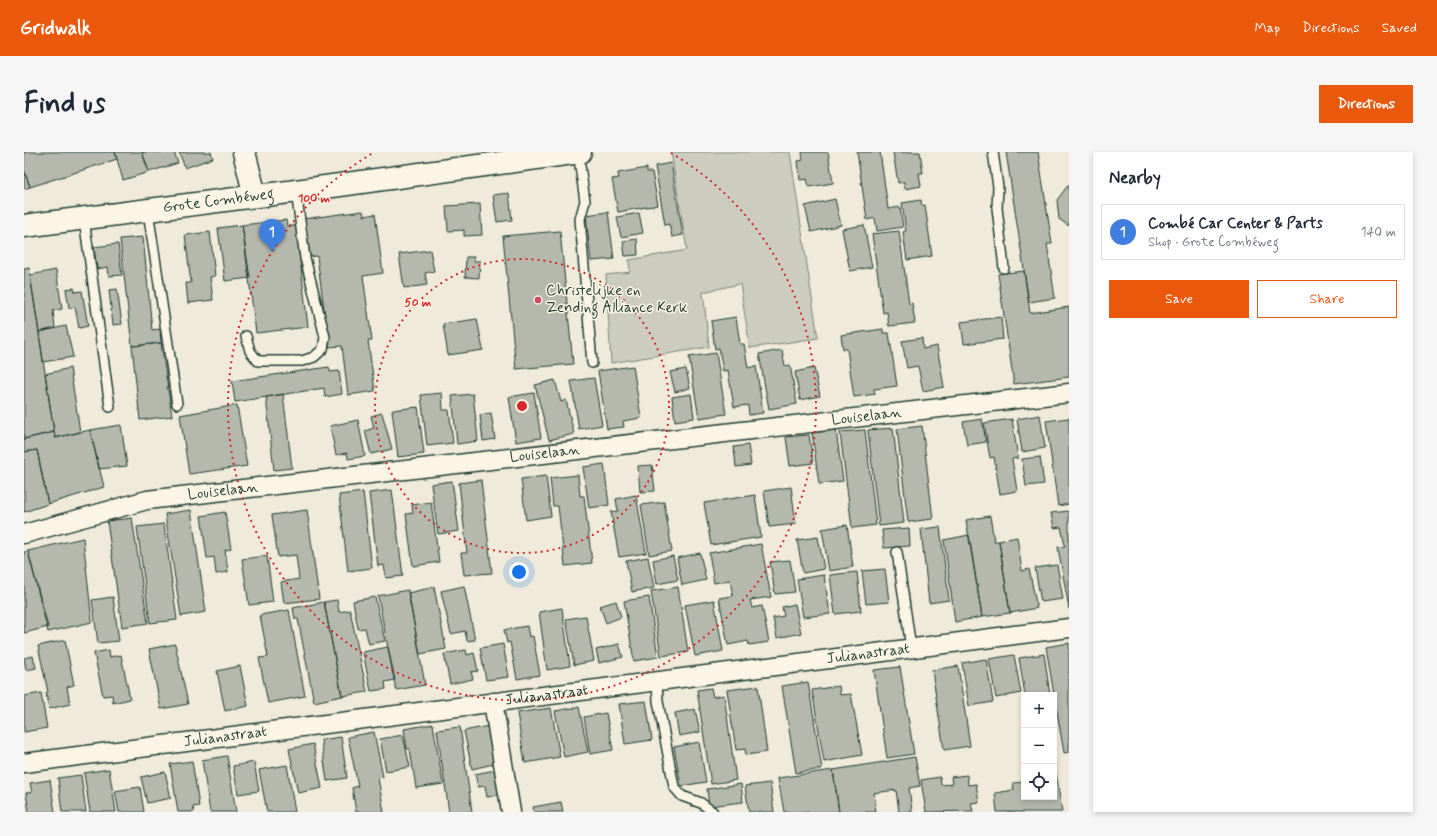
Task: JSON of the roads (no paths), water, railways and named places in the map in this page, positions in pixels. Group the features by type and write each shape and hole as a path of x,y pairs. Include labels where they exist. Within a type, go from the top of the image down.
{"street":[{"path":"244,152 255,196"},
{"name":"Grote Combéweg","path":"24,226 148,211 579,152"},
{"name":"Louiselaan","path":"24,534 147,500 1069,393"},
{"name":"Julianastraat","path":"24,763 1069,628"},
{"path":"493,702 511,812"}],"lane":[{"path":"579,152 585,201 580,219 592,363"},
{"path":"993,152 998,187 997,208 1004,268"},
{"path":"246,336 250,351 254,358 258,361 302,361 314,357 323,349 325,337 305,258 296,191"},
{"path":"148,211 177,404"},
{"path":"84,219 110,407"},
{"path":"897,552 911,648"},
{"path":"657,681 658,701 674,787 682,796 701,803 714,812"}],"place":[{"name":"Combé Car Center & Parts","path":"272,252"},
{"name":"Christelijke en Zending Alliance Kerk","path":"538,300"}]}
